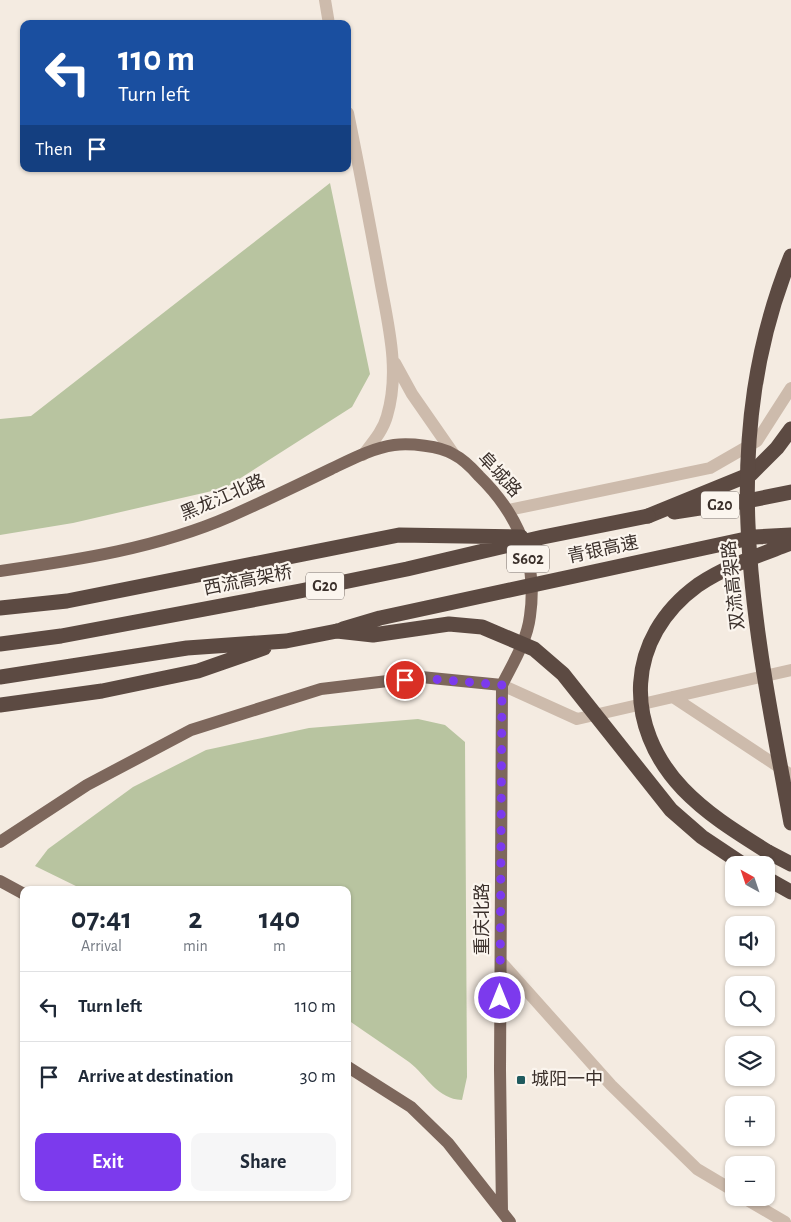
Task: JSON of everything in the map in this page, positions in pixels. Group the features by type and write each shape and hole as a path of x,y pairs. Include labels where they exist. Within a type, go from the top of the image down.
{"highway":[{"name":"双流高架路","path":"791,256 766,326 753,394 747,459 746,520 751,586 765,684 791,823"},
{"path":"648,516 751,474 777,448 791,429"},
{"name":"青银高速","path":"648,516 791,492"},
{"name":"西流高架桥","path":"0,644 61,636 320,587 543,537 648,516"},
{"path":"0,608 67,601 399,535 543,537"},
{"name":"青银高速","path":"337,631 380,618 486,594 755,537 791,535"},
{"path":"791,543 729,568 698,586 674,606 658,630 646,654 639,682 641,709 648,732 662,763 683,789 716,819 768,852 791,864"},
{"path":"337,631 373,635 449,624 482,627 534,649 563,674 594,711 653,789 672,810 702,837 730,856"},
{"name":"G20","path":"0,677 188,648 286,641 337,631"},
{"path":"0,705 102,691 198,671 286,641"},
{"path":"775,883 791,892"}],"main road":[{"name":"黑龙江北路","path":"0,571 63,562 170,539 230,516 363,455 394,445 414,444 452,453"},
{"name":"阜城路","path":"452,453 489,485 509,510 525,547 531,572 531,613 527,635 502,685"},
{"path":"0,842 87,785 191,730 209,724 321,689 421,678 502,685"},
{"name":"重庆北路","path":"502,685 501,962 503,1219"},
{"path":"0,881 20,892"},
{"name":"重庆北路","path":"351,1069 411,1107 448,1143 503,1219"}],"street":[{"path":"325,0 328,20"},
{"name":"阜城路","path":"351,127 364,186 394,360 392,391 387,417 381,431 363,455"},
{"name":"阜城路","path":"394,360 412,394 452,453"},
{"path":"509,510 710,468 757,441 791,388"},
{"path":"502,685 577,719 791,670"},
{"path":"673,697 791,774"},
{"path":"501,962 611,1085 697,1169 725,1186"},
{"path":"758,1206 785,1222"}],"green space":[{"path":"330,183 370,374 352,407 225,488 73,523 0,535 0,419 31,416"},
{"path":"418,719 445,725 465,742 467,1077 462,1100 446,1096 409,1062 351,1022 351,886 76,886 35,866 48,849 133,787 206,750 309,728"}],"place":[{"name":"城阳一中","path":"521,1080"}],"route":[{"path":"405,680 421,678 502,685 500,998"}]}
